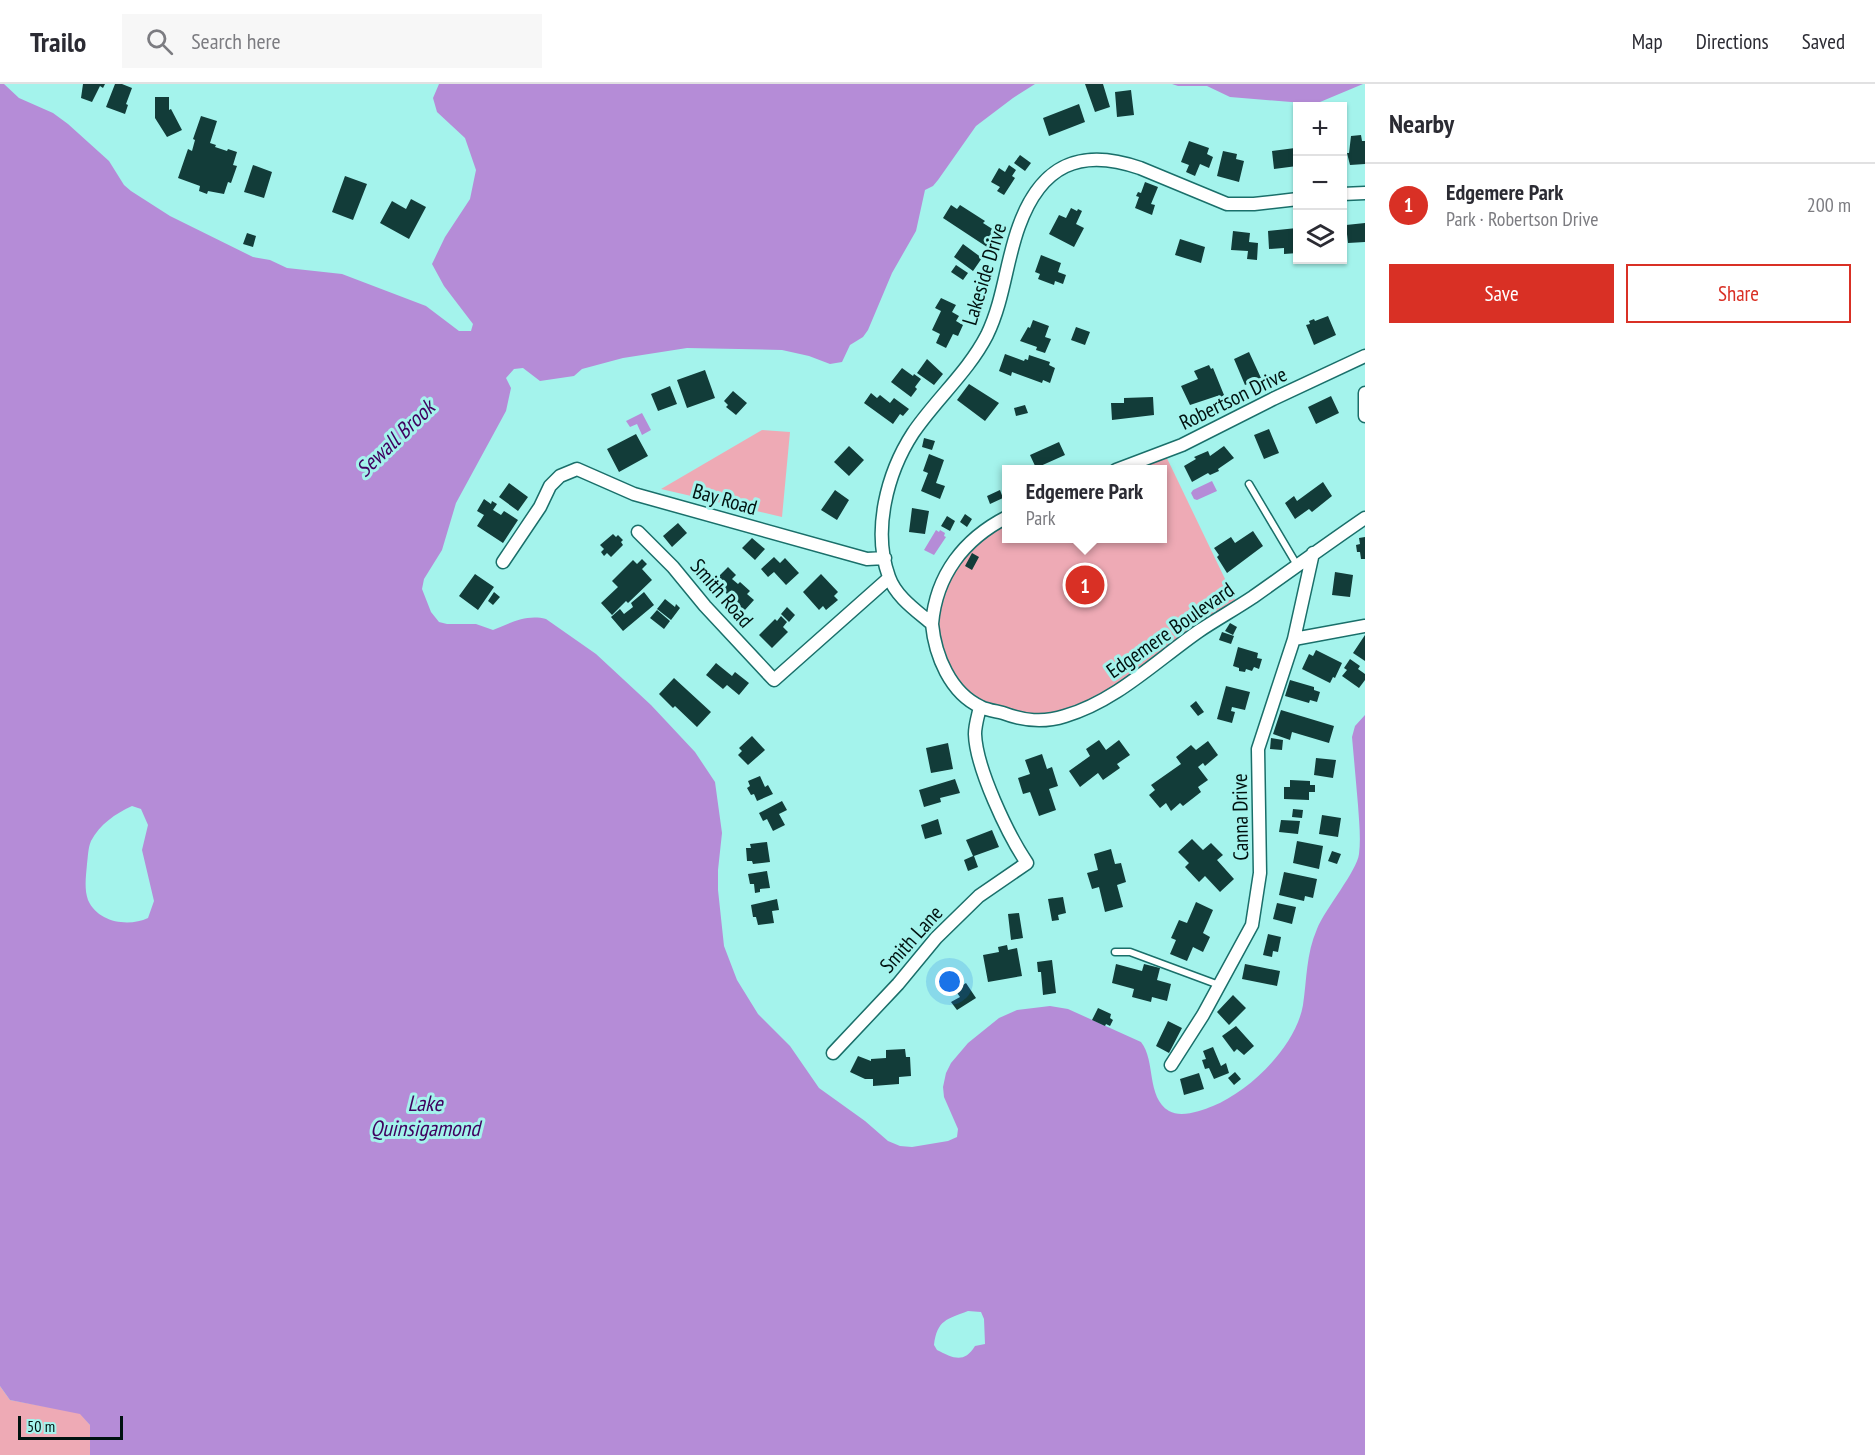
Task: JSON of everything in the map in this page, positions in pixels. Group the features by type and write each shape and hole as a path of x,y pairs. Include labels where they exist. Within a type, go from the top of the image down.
{"street":[{"name":"Lakeside Drive","path":"889,578 883,537 887,494 893,473 913,434 954,384 986,335 1001,296 1018,226 1032,197 1052,175 1075,161 1110,160 1145,170 1227,204 1254,204 1293,200"},
{"path":"1347,194 1365,193"},
{"name":"Robertson Drive","path":"1129,465 1182,445 1365,356"},
{"path":"1365,393 1365,416"},
{"name":"Bay Road","path":"503,562 540,507 550,486 560,476 577,469 634,494 867,559 885,558"},
{"name":"Edgemere Boulevard","path":"980,707 1026,720 1051,719 1077,712 1119,690 1199,631 1365,518"},
{"path":"980,707 965,697 953,683 935,646 932,624 939,591 956,556 981,532 1002,520"},
{"name":"Smith Road","path":"638,531 774,680 889,578"},
{"name":"Canna Drive","path":"1171,1065 1203,1015 1252,925 1260,873 1258,749 1294,639 1313,553"},
{"path":"889,578 907,602 932,624"},
{"path":"1294,639 1365,626"},
{"name":"Smith Lane","path":"833,1053 898,984 936,938 979,896 1027,863 1018,850 998,807 980,758 975,733 980,707"}],"lane":[{"path":"1249,484 1297,565"},
{"path":"1115,952 1130,952 1219,985"}],"shaded area":[{"path":"762,430 790,432 782,517 661,489"},
{"path":"1164,452 1238,606 1119,689 1063,717 1026,720 965,697 944,667 932,624 956,556 1002,524 1002,543 1167,543 1167,465 1129,465"},
{"path":"0,1386 10,1400 80,1413 90,1425 90,1455 0,1455"}],"water":[{"name":"Lake Quinsigamond","path":"0,84 4,84 19,98 53,113 68,124 109,161 124,185 170,216 253,257 270,260 287,268 342,274 426,306 459,331 471,331 473,324 444,286 432,264 445,237 470,199 476,170 465,138 437,112 433,98 439,84 1035,84 976,126 938,180 925,190 916,231 892,273 868,330 863,337 850,345 842,362 830,364 782,350 687,348 623,358 582,369 574,376 540,381 523,368 514,369 506,378 511,388 506,411 456,503 442,550 424,579 422,589 431,612 439,622 447,624 476,624 493,630 525,618 546,619 596,654 651,705 695,752 715,782 722,833 718,890 724,946 737,980 758,1014 790,1046 819,1088 865,1121 888,1141 900,1146 912,1147 948,1141 957,1137 958,1129 944,1097 943,1087 946,1073 951,1063 968,1043 999,1018 1017,1010 1050,1006 1068,1009 1141,1042 1146,1050 1157,1097 1162,1105 1174,1113 1191,1113 1213,1106 1242,1090 1256,1078 1281,1051 1299,1020 1313,938 1357,861 1360,830 1352,737 1355,726 1365,715 1365,1455 90,1455 90,1425 80,1414 10,1400 0,1386","holes":["132,806 141,809 148,825 142,850 154,901 148,918 123,922 106,918 93,908 87,896 86,878 91,841 109,820","968,1311 981,1312 984,1319 985,1344 975,1346 967,1355 958,1358 937,1350 934,1345 935,1337 941,1325"]},
{"path":"1172,84 1363,84 1320,102 1230,97 1207,86"},
{"path":"642,413 651,430 642,435 637,424 630,427 626,421"},
{"path":"1212,481 1217,491 1197,500 1194,499 1191,493 1193,490"},
{"path":"936,530 945,533 946,537 934,555 924,550"}],"building":[{"path":"83,84 105,84 103,88 100,86 92,102 81,98"},
{"path":"115,84 132,88 125,114 106,107"},
{"path":"1085,84 1103,84 1110,107 1095,112"},
{"path":"1131,90 1134,115 1117,117 1115,92"},
{"path":"155,97 169,97 169,110 171,109 182,130 167,137 155,118"},
{"path":"1079,104 1085,122 1049,136 1043,118"},
{"path":"201,116 217,121 210,143 227,151 228,149 237,152 233,165 237,166 224,194 208,191 207,194 199,191 200,186 178,178 188,149 192,151 195,140 193,139"},
{"path":"1361,135 1362,141 1365,141 1365,164 1350,165 1347,153 1349,153 1351,136"},
{"path":"1189,141 1209,148 1207,154 1213,157 1209,168 1200,164 1195,176 1186,172 1189,165 1181,162"},
{"path":"1293,148 1293,167 1274,169 1272,151"},
{"path":"1223,151 1237,154 1236,159 1244,161 1239,182 1217,176"},
{"path":"1020,155 1031,163 1025,171 1014,163"},
{"path":"253,165 272,172 264,198 244,192"},
{"path":"1009,165 1016,170 1012,176 1015,178 1004,195 997,191 1000,187 991,182 999,168 1005,172"},
{"path":"345,176 367,184 353,220 332,212"},
{"path":"1145,182 1158,187 1151,204 1155,205 1152,215 1135,208 1139,197 1136,196 1138,192 1141,193"},
{"path":"411,199 426,207 409,239 380,223 392,201 406,209"},
{"path":"951,205 957,209 960,205 985,221 983,223 997,232 987,247 943,218"},
{"path":"1071,208 1082,211 1076,224 1084,228 1074,247 1049,234 1059,215 1066,218"},
{"path":"1365,223 1365,242 1348,243 1347,225"},
{"path":"1293,228 1293,253 1284,254 1284,248 1269,249 1268,231"},
{"path":"1233,231 1250,233 1249,242 1258,243 1257,260 1247,259 1248,251 1231,250"},
{"path":"247,233 256,236 253,247 243,244"},
{"path":"1180,239 1205,247 1201,263 1175,255"},
{"path":"963,244 982,258 973,271 954,257"},
{"path":"1041,255 1061,263 1058,272 1066,275 1063,284 1055,281 1054,285 1038,279 1040,274 1035,272"},
{"path":"956,265 968,273 963,280 951,272"},
{"path":"941,298 956,305 952,312 959,316 956,321 963,325 958,336 953,334 946,348 936,343 940,334 932,330 941,311 935,308"},
{"path":"1328,316 1336,335 1314,345 1306,325 1310,324 1309,321"},
{"path":"1033,320 1049,326 1045,337 1051,339 1045,353 1036,350 1037,347 1020,341"},
{"path":"1076,327 1090,332 1085,345 1071,340"},
{"path":"1249,352 1261,378 1245,385 1234,359"},
{"path":"1005,354 1024,361 1028,360 1029,355 1050,362 1049,365 1055,368 1050,383 1043,380 1042,383 1012,372 1011,376 999,371"},
{"path":"927,359 943,374 934,385 917,373"},
{"path":"1209,365 1211,369 1213,368 1224,395 1190,405 1181,386 1198,379 1194,371"},
{"path":"902,368 921,379 911,397 891,382"},
{"path":"705,370 715,398 687,408 677,380"},
{"path":"969,384 999,403 985,421 957,400"},
{"path":"670,386 677,404 658,411 651,394"},
{"path":"733,391 747,403 736,415 726,407 728,405 724,401"},
{"path":"871,393 877,398 880,395 890,403 894,398 909,409 903,416 900,414 893,424 864,403"},
{"path":"1331,396 1339,413 1316,424 1308,407"},
{"path":"1153,397 1154,415 1112,420 1111,403 1124,403 1124,398"},
{"path":"1025,405 1028,413 1016,416 1014,408"},
{"path":"1269,429 1279,453 1264,459 1254,435"},
{"path":"636,434 648,456 619,472 607,449"},
{"path":"924,438 935,441 932,450 922,447"},
{"path":"1059,442 1065,455 1043,465 1035,465 1030,455"},
{"path":"849,446 864,460 849,476 834,462"},
{"path":"1224,446 1234,458 1218,469 1219,471 1210,475 1208,473 1192,482 1184,466 1196,459 1194,457 1208,451 1210,456"},
{"path":"929,454 944,460 936,483 945,486 940,499 921,491 928,473 923,471"},
{"path":"1323,482 1332,496 1312,512 1309,509 1295,519 1285,503 1294,496 1297,501"},
{"path":"509,483 528,497 518,511 499,497"},
{"path":"835,490 849,500 837,520 821,510"},
{"path":"1000,490 1002,498 990,504 987,496"},
{"path":"484,499 491,504 492,501 497,504 493,510 501,515 504,511 518,520 503,543 477,526 484,515 477,511"},
{"path":"912,508 929,511 925,534 909,532"},
{"path":"965,514 972,519 967,527 960,522"},
{"path":"947,516 955,521 950,531 941,526"},
{"path":"678,523 687,533 672,547 663,536"},
{"path":"1253,531 1263,546 1227,573 1214,548 1231,537 1235,543"},
{"path":"613,534 623,540 621,542 623,545 611,557 607,553 604,556 601,552 604,549 600,545"},
{"path":"1365,537 1365,559 1361,559 1356,545 1360,544 1359,538"},
{"path":"752,538 765,549 755,560 742,548"},
{"path":"972,553 979,557 972,570 965,566"},
{"path":"774,557 780,563 785,558 799,573 786,585 774,572 768,577 761,569"},
{"path":"642,559 647,564 642,569 652,580 612,615 601,603 618,587 612,581 633,560 637,564"},
{"path":"728,567 736,575 732,579 738,584 740,582 750,591 747,594 754,600 744,611 714,581"},
{"path":"1335,572 1353,575 1350,597 1332,595"},
{"path":"475,574 494,587 478,610 459,596"},
{"path":"821,574 838,592 834,596 838,600 826,610 823,606 819,610 803,592"},
{"path":"494,592 500,597 493,605 488,601"},
{"path":"644,592 654,605 623,631 611,617 620,609 624,614 633,607 631,603"},
{"path":"665,599 680,608 671,620 657,609"},
{"path":"787,607 795,615 789,622 781,614"},
{"path":"657,610 670,621 664,629 650,618"},
{"path":"781,616 787,622 783,627 788,632 772,648 759,635"},
{"path":"1230,623 1237,627 1233,635 1225,631"},
{"path":"1222,632 1234,636 1231,644 1219,640"},
{"path":"1365,635 1365,661 1353,653"},
{"path":"1238,647 1258,653 1257,658 1262,659 1259,669 1254,667 1252,671 1246,669 1245,672 1233,666"},
{"path":"1316,650 1342,663 1330,683 1302,669 1309,654 1313,656"},
{"path":"1350,659 1360,666 1358,669 1365,674 1365,680 1359,688 1342,676 1347,670 1344,668"},
{"path":"716,663 732,676 735,672 749,683 739,695 727,685 723,689 706,675"},
{"path":"674,678 711,712 697,727 659,694"},
{"path":"1290,680 1314,687 1314,690 1320,692 1317,702 1310,700 1309,703 1285,696"},
{"path":"1226,686 1250,692 1245,710 1232,707 1231,711 1235,712 1232,723 1217,719"},
{"path":"1196,701 1204,712 1198,716 1190,706"},
{"path":"1281,710 1334,726 1329,743 1292,732 1290,740 1273,734"},
{"path":"752,736 765,750 748,765 738,755 742,751 739,748"},
{"path":"1271,738 1283,740 1282,750 1270,749"},
{"path":"1099,740 1106,750 1119,740 1130,755 1117,764 1120,768 1103,780 1098,773 1080,787 1069,771 1090,756 1086,749"},
{"path":"1208,741 1218,755 1205,766 1203,763 1198,767 1208,780 1198,787 1201,792 1183,806 1180,803 1171,811 1166,803 1160,808 1149,795 1155,790 1151,785 1181,764 1176,757 1191,745 1196,750"},
{"path":"948,743 953,769 931,773 926,748"},
{"path":"1042,754 1047,769 1052,767 1058,786 1049,789 1056,810 1039,816 1030,792 1023,794 1018,778 1030,774 1025,760"},
{"path":"1316,758 1336,760 1333,778 1314,775"},
{"path":"760,776 765,787 768,785 773,794 757,801 754,794 751,795 747,788 750,786 748,781"},
{"path":"955,779 960,793 940,798 941,802 924,807 919,790"},
{"path":"1290,780 1310,781 1310,785 1315,785 1315,792 1309,792 1309,800 1284,799 1284,787 1290,787"},
{"path":"782,801 787,810 779,814 785,825 773,831 767,819 763,821 759,813"},
{"path":"1293,809 1303,810 1302,818 1292,817"},
{"path":"1322,815 1341,818 1338,837 1319,834"},
{"path":"938,819 942,834 925,839 921,825"},
{"path":"1281,820 1300,821 1298,834 1279,832"},
{"path":"992,830 999,847 974,856 978,867 968,871 964,860 973,856 966,840"},
{"path":"1192,839 1203,850 1211,843 1223,855 1217,860 1234,879 1220,892 1205,876 1199,882 1185,867 1189,863 1178,852"},
{"path":"1297,841 1323,846 1319,869 1293,863"},
{"path":"767,842 770,862 753,864 752,861 747,861 746,848 751,848 750,844"},
{"path":"1111,849 1115,864 1121,863 1126,882 1117,885 1123,907 1105,912 1099,887 1092,889 1087,873 1098,870 1094,854"},
{"path":"1332,851 1341,854 1337,864 1328,861"},
{"path":"767,871 770,888 760,889 760,892 755,893 754,884 750,884 748,874"},
{"path":"1284,872 1317,879 1313,898 1305,896 1304,901 1279,895"},
{"path":"1063,897 1066,913 1058,915 1059,920 1052,921 1048,899"},
{"path":"777,899 779,910 772,911 774,923 758,925 756,917 753,917 751,905"},
{"path":"1196,902 1213,910 1203,933 1210,937 1203,952 1193,947 1187,961 1170,954 1176,940 1171,938 1179,920 1187,923"},
{"path":"1277,903 1296,907 1292,924 1273,919"},
{"path":"1019,913 1023,938 1011,940 1008,914"},
{"path":"1268,934 1281,937 1278,952 1273,951 1272,957 1263,955"},
{"path":"1007,945 1008,950 1017,948 1022,976 988,982 983,955 999,952 998,947"},
{"path":"1052,960 1056,993 1043,995 1041,972 1038,972 1037,962"},
{"path":"1116,964 1142,971 1144,964 1160,968 1157,980 1171,984 1167,1001 1152,997 1151,1002 1132,997 1134,989 1112,983"},
{"path":"1245,964 1280,971 1277,986 1242,979"},
{"path":"966,983 976,998 957,1010 951,1002 960,997 955,990"},
{"path":"1233,995 1246,1008 1229,1025 1217,1012"},
{"path":"1098,1008 1111,1014 1110,1018 1113,1020 1110,1026 1092,1020"},
{"path":"1168,1021 1182,1028 1169,1053 1156,1046"},
{"path":"1236,1026 1254,1046 1244,1055 1237,1049 1234,1052 1222,1036"},
{"path":"1213,1047 1221,1066 1226,1063 1229,1073 1214,1079 1209,1068 1205,1069 1202,1060 1206,1059 1203,1051"},
{"path":"905,1049 906,1057 910,1057 911,1076 899,1077 899,1084 873,1086 873,1079 865,1079 850,1072 858,1056 871,1061 871,1059 886,1058 886,1050"},
{"path":"1235,1072 1241,1079 1234,1085 1228,1078"},
{"path":"1199,1073 1204,1089 1184,1095 1180,1079"}],"place":[{"name":"Edgemere Park","path":"1085,585"}],"water label":[{"name":"Sewall Brook","path":"395,438"}]}
